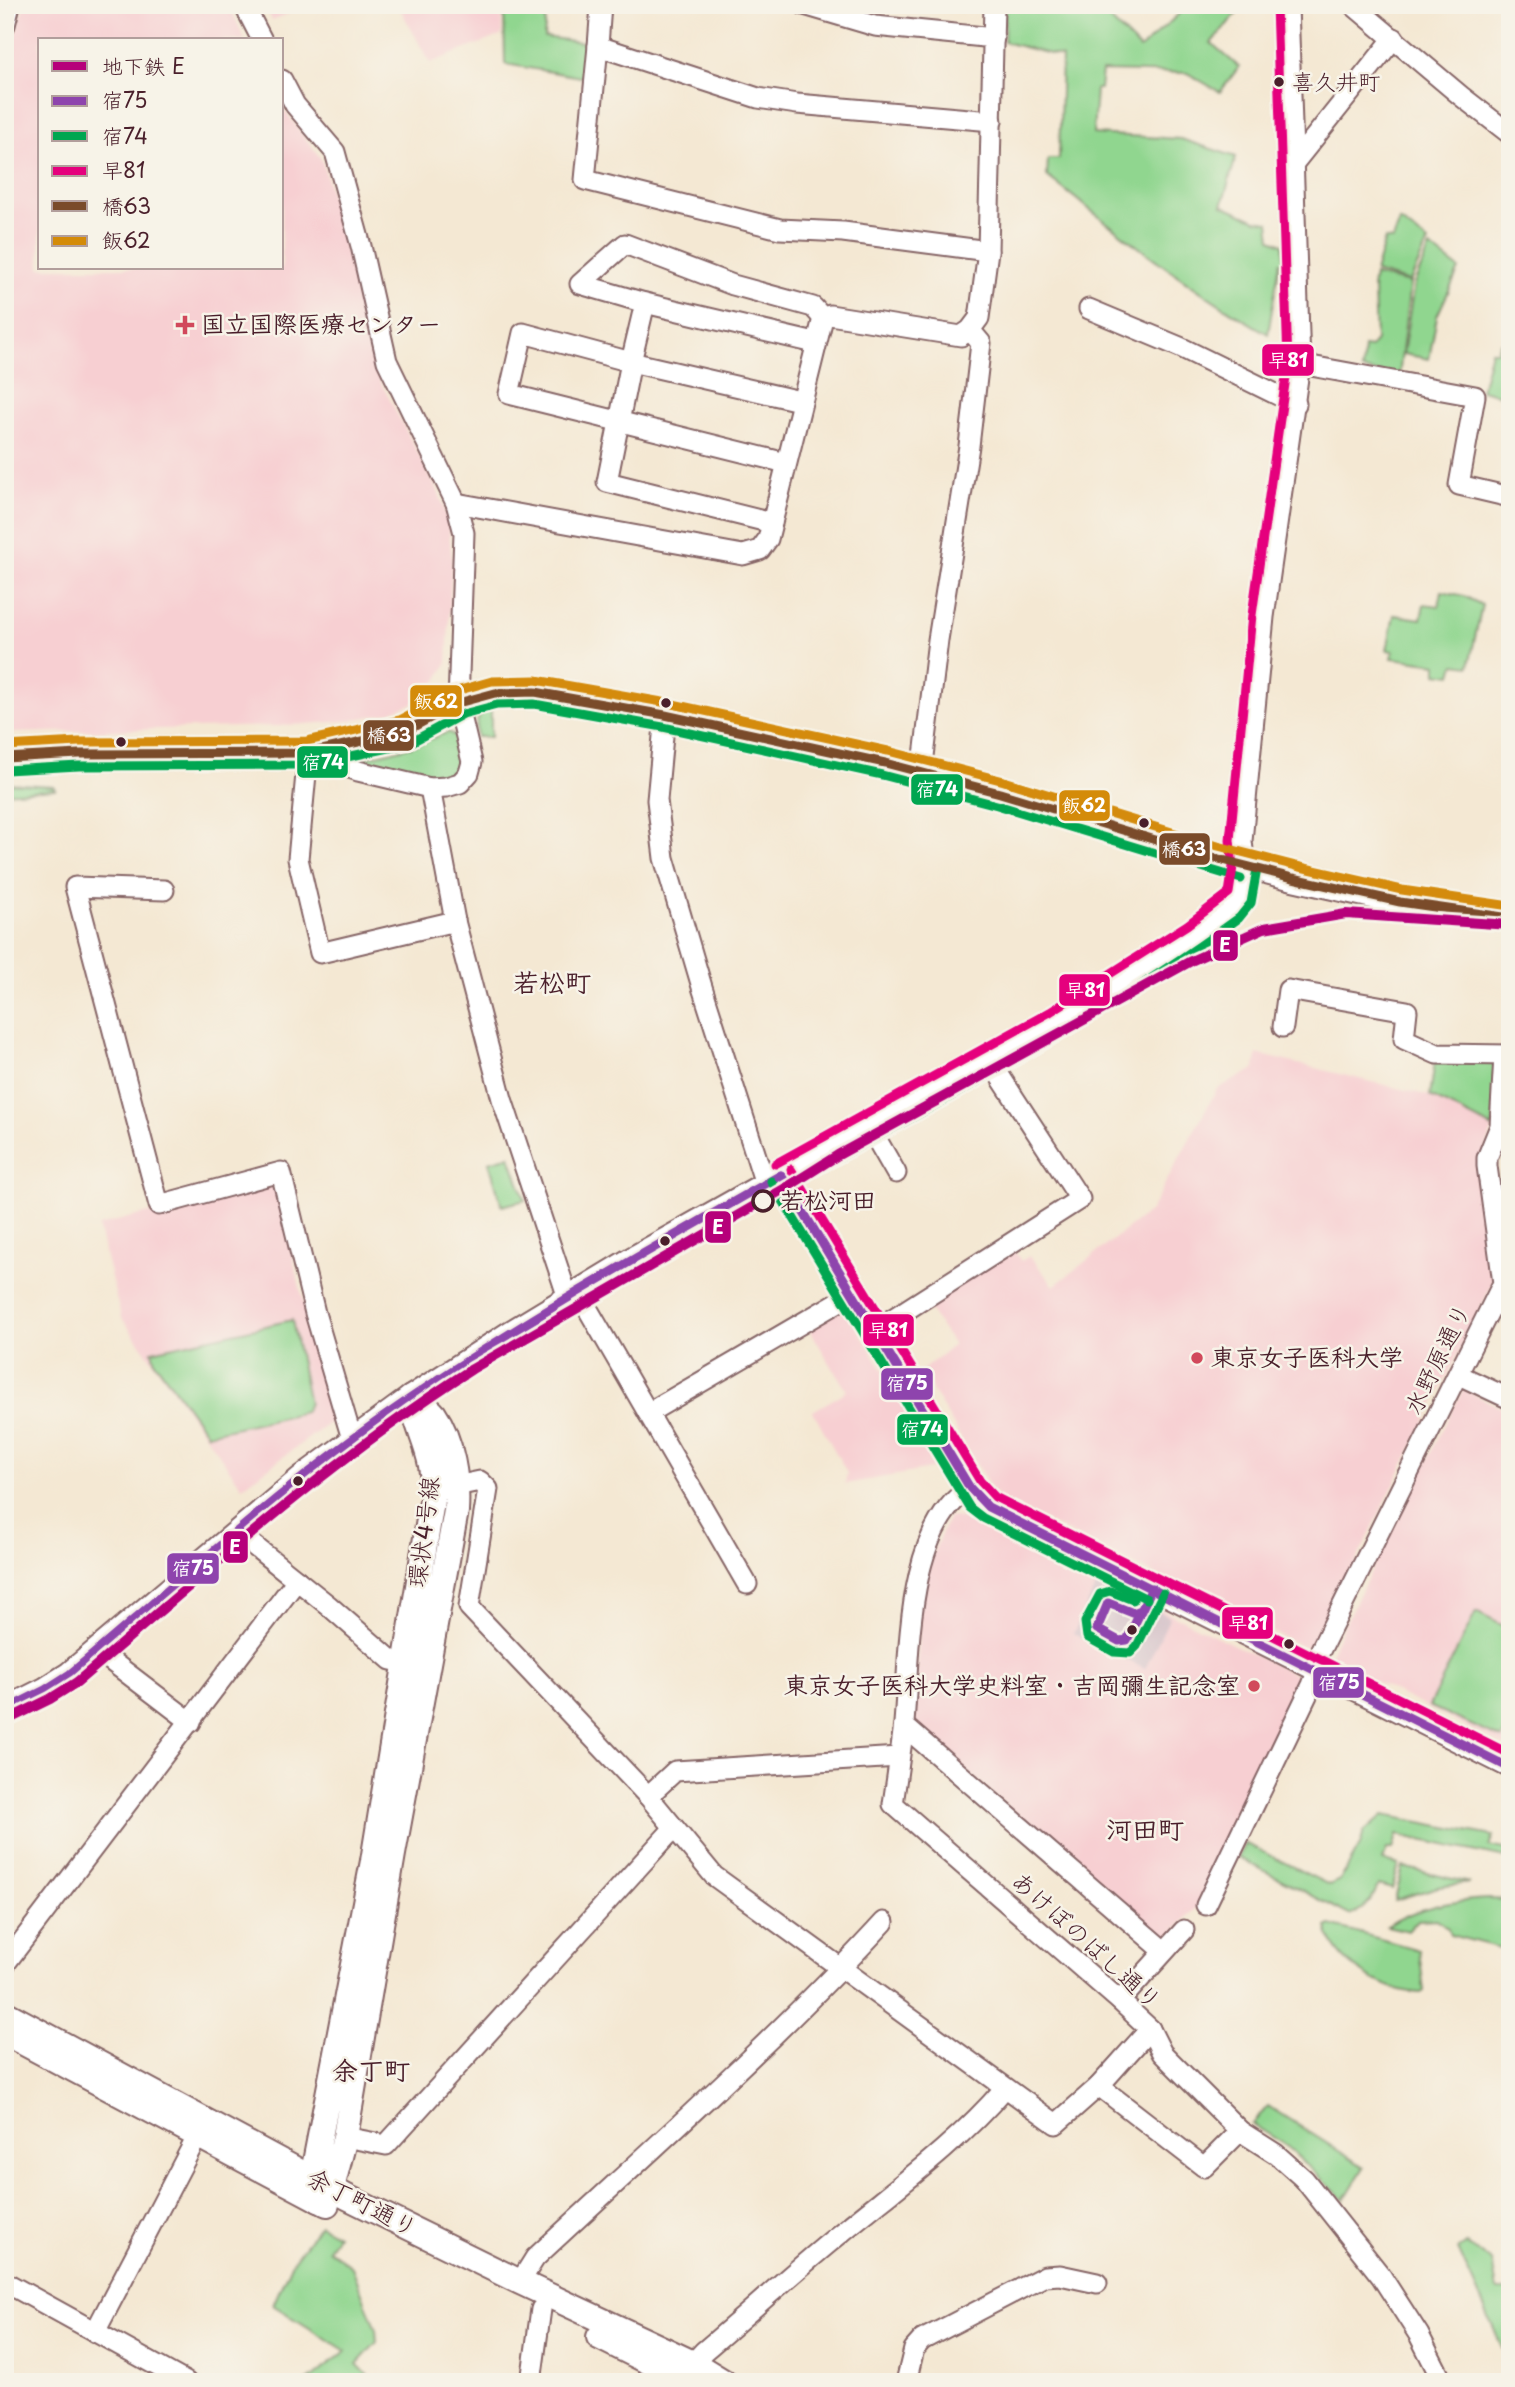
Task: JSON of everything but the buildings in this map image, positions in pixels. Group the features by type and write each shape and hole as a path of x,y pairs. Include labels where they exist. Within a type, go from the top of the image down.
{"main road":[{"path":"5,758 79,754 308,753 364,743 404,732 458,703 495,693 535,692 665,715 922,773 1000,793 1245,867 1401,902 1510,918"},
{"path":"5,1710 54,1685 302,1478 411,1398 573,1295 773,1179 1093,1002 1230,909 1240,899 1245,867"},
{"name":"環状4号線","path":"321,2188 345,2137 395,1842 454,1530 456,1486 441,1428 432,1412 411,1398"},
{"name":"環状4号線","path":"321,2188 434,1487 430,1455 426,1440 416,1423 411,1398"},
{"name":"余丁町通り","path":"5,2013 541,2309 691,2373 724,2382"},
{"name":"余丁町通り","path":"5,2033 197,2137 321,2188 520,2282 691,2373"}],"street":[{"path":"5,25 10,5"},
{"path":"244,5 261,38"},
{"path":"601,5 585,180 780,229 843,232 988,251"},
{"path":"804,5 875,26 994,38"},
{"path":"456,503 744,555 760,550 768,539 800,401 823,318 830,315 961,336 970,330 979,318 988,251 994,5"},
{"path":"1245,867 1242,841 1263,626 1300,364 1288,5"},
{"path":"1353,5 1375,12 1394,38 1510,134"},
{"path":"1294,163 1394,38"},
{"path":"598,46 758,98 797,104 992,121"},
{"path":"284,84 295,105 335,152 361,246 387,361 456,503 464,533 458,703 471,762 469,773 460,783 430,788 358,771 308,753 298,859 320,953 455,921"},
{"path":"815,343 580,285 625,244 733,285 813,307 823,318"},
{"path":"645,303 607,482 772,523"},
{"path":"1089,309 1180,347 1296,404"},
{"path":"922,773 937,643 969,446 981,343 970,330"},
{"path":"786,463 509,394 523,333 631,362 800,401"},
{"path":"1300,364 1475,396 1459,485 1510,497"},
{"path":"665,715 657,800 664,858 702,987 773,1179 875,1330 970,1488 988,1507 1510,1768"},
{"path":"430,788 455,921 502,1099 573,1295 649,1413 747,1584"},
{"path":"164,890 75,887 159,1205 281,1172 315,1313 352,1439"},
{"path":"1283,1027 1288,990 1407,1011 1404,1039 1437,1054 1507,1055"},
{"name":"水野原通り","path":"1206,1905 1318,1670 1318,1656 1503,1283 1486,1166 1487,1158 1505,1128 1507,1055"},
{"path":"875,1330 1080,1199 990,1061"},
{"path":"869,1126 896,1173"},
{"path":"649,1413 852,1294"},
{"path":"1459,1375 1510,1399"},
{"path":"456,1486 480,1481 488,1489 469,1607 648,1797 714,1876 1004,2089 1056,2124 1099,2085 1150,2029"},
{"name":"あけぼのばし通り","path":"970,1488 959,1495 947,1509 921,1561 912,1608 904,1726 893,1804 1150,2029 1162,2053 1240,2131 1276,2154 1304,2179 1364,2253 1419,2335 1443,2382"},
{"path":"238,1533 391,1660 407,1663"},
{"path":"5,1964 297,1580"},
{"path":"98,1651 191,1722"},
{"path":"904,1726 1164,1951"},
{"path":"648,1797 675,1771 899,1757"},
{"path":"345,2137 386,2145 674,1828"},
{"path":"520,2282 535,2258 772,2037 884,1922"},
{"path":"1120,2001 1184,1930"},
{"path":"1099,2085 1204,2167 1240,2131"},
{"path":"691,2373 704,2351 984,2112 1004,2089"},
{"path":"96,2332 142,2238 197,2137"},
{"path":"906,2382 914,2348 922,2340 1045,2276 1060,2274 1097,2283"},
{"path":"5,2283 186,2382"},
{"path":"531,2382 541,2309"}],"shaded area":[{"name":"国立国際医療センター","path":"24,5 229,5 244,38 38,38 38,270 284,270 284,110 322,160 380,381 439,493 448,520 452,560 447,663 427,698 387,713 346,721 279,726 5,733 5,75"},
{"path":"263,5 311,5 272,20"},
{"path":"398,5 501,5 502,35 430,63"},
{"name":"東京女子医科大学","path":"1257,1054 1430,1096 1493,1128 1478,1170 1493,1283 1314,1647 1305,1648 1005,1501 993,1492 921,1371 954,1345 924,1303 1013,1249 1021,1261 1030,1256 1054,1286 1150,1211 1217,1089 1255,1069"},
{"path":"271,1181 275,1183 332,1421 242,1487 121,1317 98,1226"},
{"path":"844,1306 942,1467 845,1484 847,1473 813,1411 847,1391 808,1327"},
{"path":"1463,1389 1510,1412 1510,1749 1332,1660 1331,1656 1333,1647"},
{"path":"949,1516 980,1521 1302,1678 1301,1691 1201,1903 1165,1941 911,1724 918,1661 919,1609 926,1569"},
{"path":"1098,1582 1170,1617 1145,1669 1073,1634"}],"green space":[{"path":"504,5 547,5 544,37 595,44 592,79 505,64"},
{"path":"1005,5 1095,5 1140,49 1189,5 1204,5 1210,11 1219,5 1244,5 1211,43 1239,67 1220,92 1187,73 1102,71 1100,89 1096,89 1093,134 1181,139 1236,157 1222,205 1256,220 1269,222 1271,239 1283,244 1284,262 1280,262 1268,334 1183,279 1047,176 1048,159 1059,159 1062,57 1004,42"},
{"path":"1400,221 1428,242 1410,282 1375,272 1385,239 1393,240"},
{"path":"1430,247 1459,269 1437,316 1429,359 1403,354 1414,284"},
{"path":"1374,275 1410,283 1399,377 1362,370 1364,347 1371,348 1376,340 1372,288"},
{"path":"1508,342 1510,382 1505,396 1481,390 1491,351 1497,351 1500,343"},
{"path":"1442,591 1464,596 1482,605 1469,666 1455,664 1452,675 1437,673 1437,664 1392,658 1393,651 1387,650 1394,615 1421,619 1424,604 1439,606"},
{"path":"491,707 491,737 477,737 478,719"},
{"path":"448,732 458,737 462,764 455,774 421,775 365,760 413,746"},
{"path":"5,783 53,786 55,789 5,793"},
{"path":"1486,1060 1497,1067 1493,1128 1430,1096 1435,1061"},
{"path":"510,1156 525,1200 502,1206 489,1162"},
{"path":"292,1320 309,1403 305,1412 207,1434 155,1362 152,1351"},
{"path":"1476,1612 1510,1629 1510,1718 1502,1739 1429,1706"},
{"path":"1383,1815 1493,1836 1489,1846 1510,1850 1510,1859 1397,1835 1393,1849 1387,1849 1383,1861 1399,1865 1392,1889 1378,1885 1368,1904 1349,1915 1238,1857 1245,1843 1329,1885 1340,1880 1360,1845 1364,1832"},
{"path":"1403,1867 1469,1883 1438,1887 1395,1900"},
{"path":"1488,1899 1510,1900 1508,1950 1450,1935 1448,1928 1437,1919 1418,1920 1408,1931 1387,1926 1436,1906"},
{"path":"1331,1925 1419,1950 1424,1991 1421,1993 1392,1987 1351,1964 1332,1940 1327,1927"},
{"path":"1268,2106 1364,2167 1344,2200 1284,2144 1252,2124"},
{"path":"320,2225 337,2235 328,2249 352,2267 376,2330 377,2342 357,2364 374,2382 307,2382 346,2351 273,2305 292,2262"},
{"path":"1467,2245 1492,2261 1497,2290 1507,2290 1510,2301 1510,2365 1458,2249"}],"metro line":[{"name":"E","path":"5,1721 77,1682 318,1479 472,1369 838,1155 1191,961 1264,928 1346,914 1510,925"}],"transit line":[{"name":"早81","path":"775,1164 1050,1012 1187,925 1229,893 1233,867 1230,840 1252,615 1288,363 1276,5"},
{"name":"飯62","path":"5,746 79,742 307,741 400,720 453,692 492,681 536,680 668,703 888,751 1004,781 1218,846 1296,866 1402,890 1510,906"},
{"name":"橋63","path":"5,758 79,754 308,753 404,732 458,703 495,693 535,692 665,715 885,763 1000,793 1215,858 1293,878 1400,902 1510,918"},
{"name":"宿74","path":"6,770 79,766 309,765 408,744 463,714 497,705 534,704 663,727 882,775 997,805 1241,879"},
{"name":"宿74","path":"787,1186 1018,1060 1185,956 1239,918 1251,903 1257,869"},
{"name":"早81","path":"791,1169 980,1481 995,1497 1510,1754"},
{"name":"宿75","path":"781,1175 970,1488 988,1507 1510,1768"},
{"name":"宿75","path":"5,1710 70,1674 221,1544 378,1421 476,1355 576,1293 781,1175"},
{"name":"宿74","path":"771,1181 970,1508 983,1518 1147,1599"},
{"name":"宿75","path":"1141,1610 1133,1613 1108,1603 1097,1629 1119,1641 1127,1640 1152,1588"},
{"name":"宿74","path":"1133,1600 1110,1591 1100,1594 1085,1622 1087,1637 1114,1652 1130,1653 1137,1646 1163,1593"}],"place":[{"name":"喜久井町","path":"1279,82"},
{"name":"国立国際医療センター","path":"185,325"},
{"name":"若松河田","path":"763,1201"},
{"name":"東京女子医科大学","path":"1197,1358"},
{"name":"東京女子医科大学史料室・吉岡彌生記念室","path":"1254,1686"}],"district":[{"name":"若松町","path":"552,983"},
{"name":"河田町","path":"1145,1830"},
{"name":"余丁町","path":"371,2071"}]}
